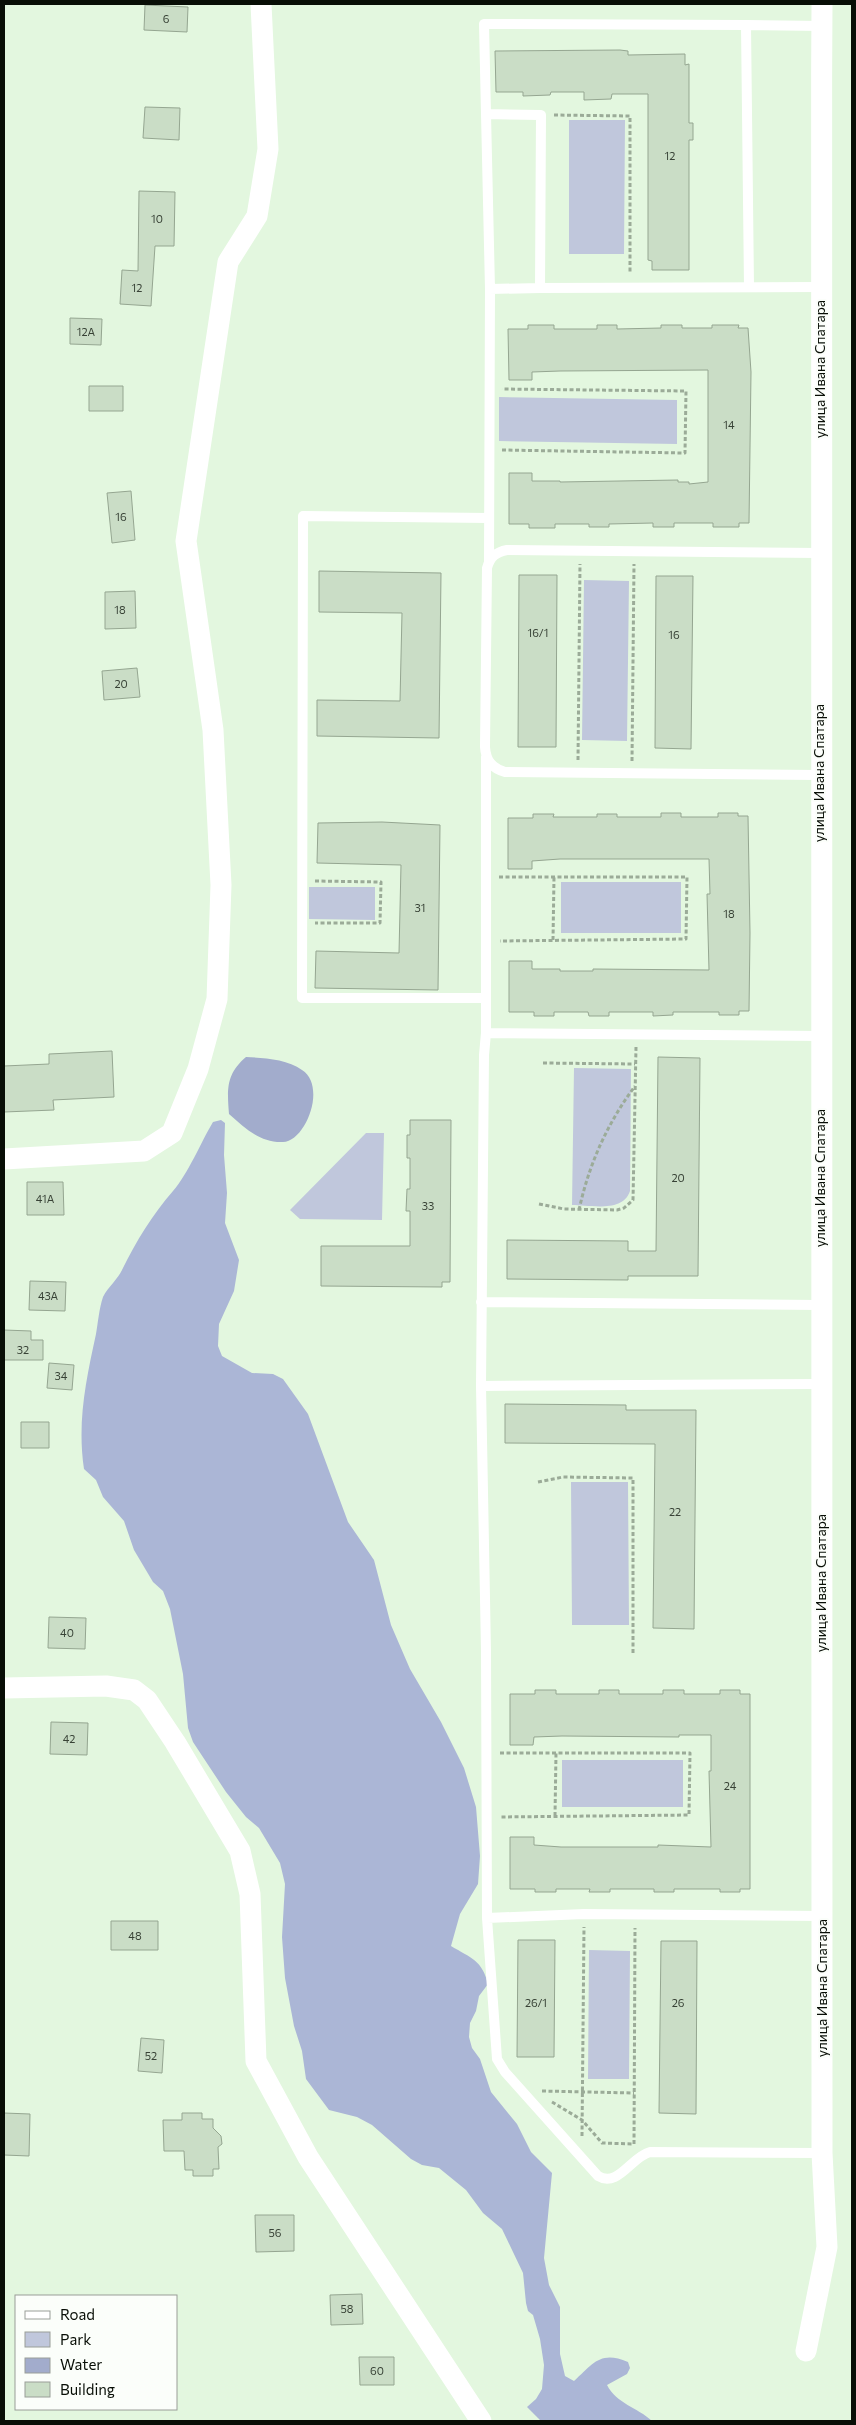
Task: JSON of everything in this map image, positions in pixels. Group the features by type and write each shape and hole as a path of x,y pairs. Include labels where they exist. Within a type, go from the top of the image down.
{"street":[{"path":"4,1159 144,1151 172,1133 198,1069 217,999 221,885 213,730 186,541 228,262 257,216 268,149 261,4"},
{"name":"улица Ивана Спатара","path":"806,2351 827,2247 822,2153 820,1384 819,553 822,4"},
{"path":"4,1688 106,1686 134,1690 146,1700 175,1742 240,1851 246,1869 250,1894 256,2061 308,2157 481,2421"}],"lane":[{"path":"489,562 490,289 484,24 822,26"},
{"path":"746,25 749,287"},
{"path":"486,114 541,115 540,288"},
{"path":"490,289 820,287"},
{"path":"486,998 302,998 303,516 489,518"},
{"path":"819,553 507,550 494,555 489,562 487,568 486,1033 484,1054 481,1386 487,1918 496,2052 500,2066 598,2176 606,2179 614,2179 645,2154 657,2151 822,2153"},
{"path":"486,756 491,764 506,772 819,775"},
{"path":"486,1033 820,1036"},
{"path":"481,1302 821,1305"},
{"path":"481,1386 820,1384"},
{"path":"487,1918 584,1914 822,1916"}],"path":[{"path":"541,115 630,116 630,288"},
{"path":"489,389 686,391 685,453 489,450"},
{"path":"578,772 580,551"},
{"path":"632,773 634,551"},
{"path":"553,940 554,877"},
{"path":"486,878 687,877 686,939 486,941"},
{"path":"302,881 381,882 380,923 302,923"},
{"path":"539,1204 579,1210 617,1210 624,1208 633,1200 636,1034"},
{"path":"543,1063 635,1064"},
{"path":"579,1210 587,1176 600,1144 616,1114 636,1086"},
{"path":"538,1482 563,1477 633,1478 633,1654"},
{"path":"486,1753 690,1753 689,1815 487,1817"},
{"path":"555,1816 556,1753"},
{"path":"582,2158 584,1914"},
{"path":"633,2162 636,1914"},
{"path":"517,2086 534,2091 582,2094 634,2093"}],"green space":[{"path":"569,120 625,120 624,254 569,254"},
{"path":"499,397 677,400 677,444 499,441"},
{"path":"584,580 629,581 627,741 582,740"},
{"path":"561,882 681,882 681,933 561,933"},
{"path":"309,887 375,887 375,920 309,919"},
{"path":"574,1068 631,1069 630,1191 626,1198 613,1205 572,1205"},
{"path":"366,1133 384,1133 382,1220 300,1219 290,1210"},
{"path":"571,1482 628,1482 629,1625 572,1625"},
{"path":"562,1760 683,1760 683,1807 562,1807"},
{"path":"589,1950 630,1951 629,2079 588,2079"}],"shaded area":[{"path":"221,1120 225,1123 224,1155 227,1193 225,1223 239,1260 234,1291 219,1324 218,1346 222,1356 252,1373 273,1374 283,1379 308,1414 348,1522 374,1560 391,1625 410,1669 441,1722 464,1768 476,1807 480,1856 478,1884 460,1914 451,1946 475,1960 486,1976 488,1984 479,1996 476,2011 470,2023 469,2037 472,2048 480,2059 491,2092 517,2124 531,2152 552,2173 544,2258 549,2285 560,2307 560,2354 565,2376 574,2381 592,2364 604,2358 628,2362 630,2368 627,2374 607,2385 616,2397 652,2421 541,2421 527,2407 536,2399 542,2389 544,2365 540,2339 533,2315 528,2311 523,2273 502,2229 483,2213 466,2190 439,2168 422,2165 411,2159 372,2125 357,2117 329,2110 306,2079 302,2051 294,2026 285,1978 282,1937 285,1884 280,1863 259,1828 246,1817 226,1792 193,1742 188,1728 183,1674 170,1609 163,1591 153,1582 134,1550 124,1521 103,1497 96,1480 84,1469 82,1418 89,1368 103,1297 120,1273 145,1228 179,1184 213,1122"}],"water":[{"path":"246,1057 289,1063 302,1070 309,1078 313,1088 311,1112 299,1133 291,1139 283,1142 267,1140 253,1134 229,1114 228,1089 231,1076 239,1063"}],"building":[{"path":"145,5 188,7 187,32 144,30"},
{"path":"495,51 628,51 628,55 685,54 685,65 689,64 689,123 693,123 693,140 689,140 689,270 652,270 652,261 648,260 648,94 612,94 611,99 584,100 584,92 551,92 550,95 523,96 523,92 496,92"},
{"path":"145,107 180,108 179,140 143,138"},
{"path":"139,191 175,192 174,246 155,246 151,306 120,304 122,270 138,271"},
{"path":"70,318 102,319 101,345 70,344"},
{"path":"528,325 554,325 554,329 597,329 597,325 617,325 617,329 661,328 661,325 682,325 682,328 712,328 712,325 739,325 738,328 748,328 751,372 749,523 739,523 739,527 713,527 713,523 674,523 674,527 653,527 653,523 609,524 609,527 589,527 589,524 555,524 555,528 529,528 529,524 509,524 509,473 532,473 532,481 678,480 678,482 689,482 689,484 708,482 708,370 532,372 532,380 509,380 508,329 528,329"},
{"path":"89,386 123,386 123,411 89,411"},
{"path":"131,491 135,540 112,543 107,493"},
{"path":"319,571 441,573 439,738 317,736 317,700 400,701 402,613 319,612"},
{"path":"519,575 557,575 556,747 518,747"},
{"path":"656,576 693,576 691,749 655,748"},
{"path":"135,591 136,628 105,629 105,592"},
{"path":"137,668 140,697 104,700 102,671"},
{"path":"661,813 681,813 681,817 718,817 718,813 738,813 738,816 748,816 749,1011 739,1011 739,1015 719,1015 719,1012 673,1012 673,1015 653,1016 653,1012 609,1012 609,1016 589,1016 588,1012 554,1012 554,1016 534,1016 534,1012 509,1012 509,961 532,961 532,969 560,969 560,971 593,971 593,969 709,970 707,894 710,894 709,859 560,859 532,861 532,869 508,869 508,818 533,818 533,814 554,814 553,817 597,817 597,814 617,814 617,817 661,817"},
{"path":"382,822 440,825 438,990 315,988 316,951 399,953 401,865 317,863 318,823"},
{"path":"112,1051 114,1097 53,1100 54,1110 4,1112 4,1066 49,1064 49,1054"},
{"path":"658,1057 700,1058 698,1276 628,1276 628,1280 507,1279 507,1240 628,1241 628,1251 656,1251"},
{"path":"410,1120 451,1120 450,1282 442,1282 442,1287 321,1286 321,1246 410,1246 410,1211 406,1211 407,1189 410,1189 410,1158 407,1158 407,1135 410,1135"},
{"path":"27,1182 63,1182 64,1215 27,1215"},
{"path":"30,1281 66,1282 65,1311 29,1310"},
{"path":"4,1330 31,1331 31,1340 43,1340 43,1360 4,1360"},
{"path":"49,1363 74,1365 72,1390 47,1388"},
{"path":"505,1404 626,1405 626,1410 696,1410 694,1629 653,1628 655,1444 505,1443"},
{"path":"21,1422 49,1422 49,1448 21,1448"},
{"path":"49,1617 86,1618 85,1649 48,1648"},
{"path":"535,1690 556,1690 556,1694 599,1694 599,1690 619,1690 619,1694 663,1694 663,1690 684,1690 684,1694 720,1694 720,1690 740,1690 740,1694 750,1694 750,1889 740,1889 740,1892 720,1892 720,1889 674,1889 674,1892 654,1892 654,1889 610,1889 610,1892 589,1892 590,1889 556,1889 556,1892 535,1892 535,1889 510,1889 510,1837 534,1837 534,1845 561,1847 658,1847 658,1845 711,1847 709,1771 711,1771 711,1735 679,1735 679,1737 534,1737 533,1745 510,1745 510,1694 535,1694"},
{"path":"51,1722 88,1723 87,1755 50,1754"},
{"path":"111,1921 158,1921 158,1950 111,1950"},
{"path":"518,1940 555,1940 554,2057 517,2057"},
{"path":"661,1941 697,1941 696,2114 659,2113"},
{"path":"141,2038 164,2040 162,2073 138,2071"},
{"path":"4,2113 30,2114 29,2156 4,2155"},
{"path":"182,2113 202,2113 202,2119 213,2119 213,2128 221,2136 222,2144 218,2147 219,2169 213,2169 213,2176 193,2176 193,2170 185,2170 184,2151 164,2151 163,2120 182,2120"},
{"path":"255,2215 294,2215 294,2251 256,2252"},
{"path":"362,2294 363,2324 331,2325 330,2295"},
{"path":"359,2357 394,2357 394,2385 360,2385"}]}
